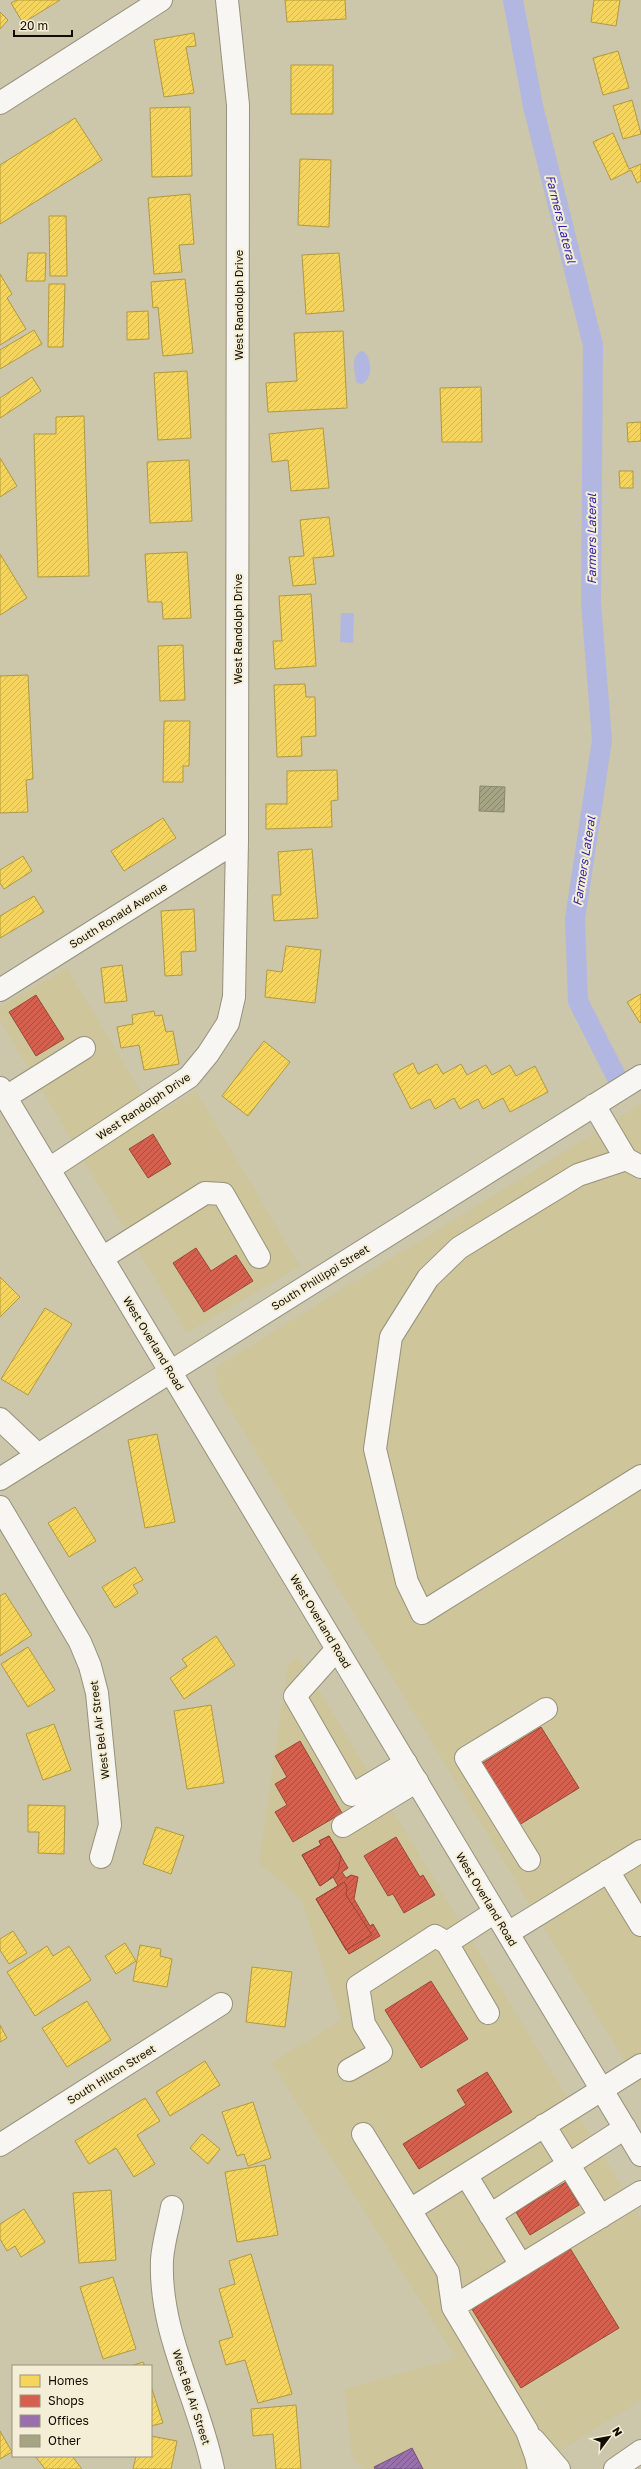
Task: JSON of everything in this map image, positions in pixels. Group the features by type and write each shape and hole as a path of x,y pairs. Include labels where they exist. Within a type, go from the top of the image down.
{"street":[{"path":"0,103 161,0"},
{"name":"West Randolph Drive","path":"49,1169 189,1077 208,1054 228,1023 234,997 237,841 238,105 227,0"},
{"name":"South Ronald Avenue","path":"0,990 237,841"},
{"path":"3,1092 84,1048"},
{"name":"South Phillippi Street","path":"0,1479 641,1076"},
{"name":"West Overland Road","path":"3,1092 641,2155"},
{"path":"594,1105 634,1163 578,1175 459,1248 428,1278 391,1337 375,1449 407,1582 422,1613 641,1476"},
{"path":"102,1258 205,1193 223,1194 259,1257"},
{"path":"0,1419 38,1455"},
{"name":"West Bel Air Street","path":"0,1507 80,1642 90,1666 97,1693 110,1824 101,1857"},
{"path":"337,1649 295,1696 352,1795 406,1763"},
{"path":"529,1860 466,1758 546,1710"},
{"path":"343,1826 417,1781"},
{"path":"508,1933 641,1851"},
{"path":"608,1870 641,1925"},
{"path":"447,1943 495,1912"},
{"path":"349,2070 381,2052 364,2024 358,1986 435,1936 447,1943 488,2013"},
{"name":"South Hilton Street","path":"0,2144 221,2004"},
{"path":"410,2210 641,2065"},
{"path":"544,2125 600,2217"},
{"path":"490,2214 625,2128"},
{"path":"363,2134 448,2272 453,2307 526,2431 536,2456 539,2469"},
{"path":"466,2175 521,2266"},
{"path":"453,2307 641,2192"},
{"name":"West Bel Air Street","path":"172,2206 162,2260 166,2312 179,2364 207,2439 213,2469"},
{"path":"526,2431 559,2469"},
{"path":"615,2469 641,2451"}],"shaded area":[{"path":"67,968 155,1115 196,1091 300,1266 187,1333 0,1020 0,1007"},
{"path":"641,1104 641,2088 218,1389 215,1368"},
{"path":"298,1656 641,2218 641,2400 531,2469 362,2469 351,2454 345,2389 456,2358 272,2063 341,2020 301,1899 259,1863 288,1665"}],"water":[{"path":"362,351 368,357 370,362 370,372 366,381 362,384 357,383 354,360 358,353"},
{"path":"341,613 354,613 353,643 340,642"}],"building: Homes":[{"path":"17,0 60,0 23,23 11,3"},
{"path":"285,0 345,0 346,19 287,22"},
{"path":"594,0 620,0 616,26 591,22"},
{"path":"0,12 8,20 0,29"},
{"path":"194,33 196,46 186,47 194,93 164,97 154,40"},
{"path":"618,51 629,88 603,95 593,58"},
{"path":"291,65 333,65 333,114 291,114"},
{"path":"632,100 641,134 623,139 613,106"},
{"path":"190,107 192,176 152,177 150,108"},
{"path":"75,118 102,160 0,224 0,165"},
{"path":"613,133 629,169 641,164 641,181 637,183 631,170 611,180 593,142"},
{"path":"300,159 331,160 329,227 298,225"},
{"path":"190,194 194,244 179,245 182,272 154,274 148,198"},
{"path":"49,216 66,216 67,276 50,276"},
{"path":"28,253 46,253 45,281 26,281"},
{"path":"339,253 344,311 306,314 302,255"},
{"path":"0,274 12,294 7,298 26,329 0,345"},
{"path":"185,279 193,353 163,356 158,307 153,308 151,282"},
{"path":"49,284 65,284 63,347 48,347"},
{"path":"148,311 149,339 127,340 127,312"},
{"path":"34,330 42,344 0,369 0,350"},
{"path":"343,331 347,408 268,412 266,383 297,381 294,333"},
{"path":"187,371 191,438 158,440 154,373"},
{"path":"32,377 41,391 0,418 0,398"},
{"path":"481,387 482,442 442,442 440,388"},
{"path":"84,416 89,576 38,577 34,434 56,434 56,417"},
{"path":"641,422 641,441 628,442 627,423"},
{"path":"323,428 329,488 291,491 288,460 272,462 269,434"},
{"path":"0,458 17,486 0,497"},
{"path":"189,460 192,521 150,523 147,462"},
{"path":"619,471 633,471 633,488 620,488"},
{"path":"329,517 334,556 313,558 316,584 293,586 289,557 304,556 300,520"},
{"path":"187,552 191,618 163,619 162,602 148,602 145,554"},
{"path":"0,554 27,598 0,615"},
{"path":"311,594 316,666 275,669 273,641 282,641 279,596"},
{"path":"183,645 185,700 160,701 158,646"},
{"path":"28,675 33,779 26,780 28,812 0,813 0,676"},
{"path":"305,684 306,697 315,697 316,736 301,737 302,756 277,757 274,685"},
{"path":"164,721 190,721 189,766 183,766 183,782 163,782"},
{"path":"337,770 338,800 331,801 332,827 266,829 266,804 287,804 287,771"},
{"path":"163,818 176,838 124,871 111,851"},
{"path":"312,849 318,918 274,921 272,895 281,895 278,852"},
{"path":"23,856 32,871 4,889 0,883 0,870"},
{"path":"34,896 44,912 0,938 0,916"},
{"path":"194,909 196,951 181,952 182,975 165,976 161,911"},
{"path":"286,946 321,950 315,1003 265,997 267,970 282,972"},
{"path":"122,965 127,1001 105,1003 101,968"},
{"path":"641,994 641,1022 640,1023 627,1002"},
{"path":"154,1011 155,1016 162,1015 166,1032 173,1031 179,1064 144,1070 139,1045 121,1048 117,1027 133,1024 132,1015"},
{"path":"264,1041 290,1062 248,1116 222,1096"},
{"path":"413,1063 418,1074 437,1064 443,1074 461,1064 467,1075 486,1065 492,1075 510,1065 516,1076 535,1066 548,1092 510,1112 503,1098 483,1109 478,1099 460,1109 454,1098 435,1109 430,1099 411,1109 393,1074"},
{"path":"0,1277 20,1297 0,1317"},
{"path":"45,1308 72,1324 28,1395 1,1379"},
{"path":"157,1434 175,1522 145,1528 128,1440"},
{"path":"75,1507 96,1541 69,1557 48,1523"},
{"path":"135,1567 143,1580 133,1585 138,1593 115,1608 102,1587"},
{"path":"5,1593 32,1635 0,1656 0,1596"},
{"path":"216,1636 235,1665 184,1699 170,1678 187,1666 182,1659"},
{"path":"28,1647 55,1690 28,1707 1,1664"},
{"path":"211,1705 224,1783 187,1789 174,1711"},
{"path":"54,1724 71,1770 43,1780 26,1734"},
{"path":"28,1805 65,1806 64,1854 38,1853 39,1832 28,1832"},
{"path":"156,1827 184,1836 171,1874 143,1864"},
{"path":"13,1931 27,1953 9,1964 0,1950 0,1939"},
{"path":"125,1943 136,1961 116,1974 105,1956"},
{"path":"140,1945 161,1949 160,1956 172,1959 167,1987 133,1981"},
{"path":"47,1946 53,1956 69,1946 91,1980 35,2016 7,1972"},
{"path":"252,1967 292,1972 285,2027 246,2022"},
{"path":"87,2001 111,2040 67,2067 42,2028"},
{"path":"0,2025 7,2038 0,2042"},
{"path":"205,2061 220,2085 170,2116 156,2092"},
{"path":"145,2098 160,2121 137,2135 155,2164 134,2177 116,2148 89,2164 75,2141"},
{"path":"253,2102 271,2158 248,2166 244,2154 237,2156 222,2112"},
{"path":"202,2134 220,2149 208,2164 190,2148"},
{"path":"265,2165 278,2235 237,2242 225,2172"},
{"path":"111,2190 116,2260 79,2263 73,2193"},
{"path":"24,2209 45,2242 21,2257 15,2246 7,2251 0,2239 0,2224"},
{"path":"251,2254 292,2394 258,2403 245,2360 226,2365 219,2341 233,2337 219,2289 235,2284 229,2261"},
{"path":"113,2277 136,2349 103,2359 80,2287"},
{"path":"143,2362 144,2365 134,2365"},
{"path":"152,2389 163,2423 152,2426"},
{"path":"296,2405 301,2469 276,2469 273,2434 253,2436 251,2409"},
{"path":"0,2431 12,2452 0,2459"},
{"path":"152,2436 177,2441 171,2469 133,2469 136,2457 152,2457"},
{"path":"36,2457 73,2457 82,2469 45,2469"}],"building: Shops":[{"path":"36,995 64,1039 36,1056 9,1012"},
{"path":"153,1134 171,1164 148,1178 129,1149"},
{"path":"196,1248 211,1271 236,1255 253,1281 204,1312 173,1263"},
{"path":"541,1727 579,1788 519,1825 481,1764"},
{"path":"300,1741 342,1813 293,1842 275,1812 287,1805 275,1784 287,1777 275,1756"},
{"path":"329,1836 348,1868 342,1872 346,1878 351,1875 358,1877 354,1899 370,1926 373,1924 380,1936 349,1954 316,1899 338,1886 333,1877 320,1886 302,1855 321,1845 319,1841"},
{"path":"329,1836 341,1856 338,1871 333,1877 320,1886 302,1855 321,1845 319,1841"},
{"path":"396,1837 420,1877 423,1875 435,1895 404,1913 393,1894 388,1896 364,1856"},
{"path":"344,1882 347,1887 346,1895 372,1935 346,1950 316,1899"},
{"path":"431,1981 468,2039 421,2068 385,2010"},
{"path":"487,2072 512,2112 419,2169 403,2144 466,2105 457,2090"},
{"path":"566,2182 579,2205 530,2235 516,2212"},
{"path":"568,2245 619,2328 521,2388 470,2306"}],"building: Offices":[{"path":"412,2448 423,2469 375,2469 374,2467"}],"building: Other":[{"path":"480,786 505,787 504,812 479,811"}],"waterway":[{"name":"Farmers Lateral","path":"513,0 533,106 593,345 591,603 602,740 575,919 578,1001 616,1076"}]}
